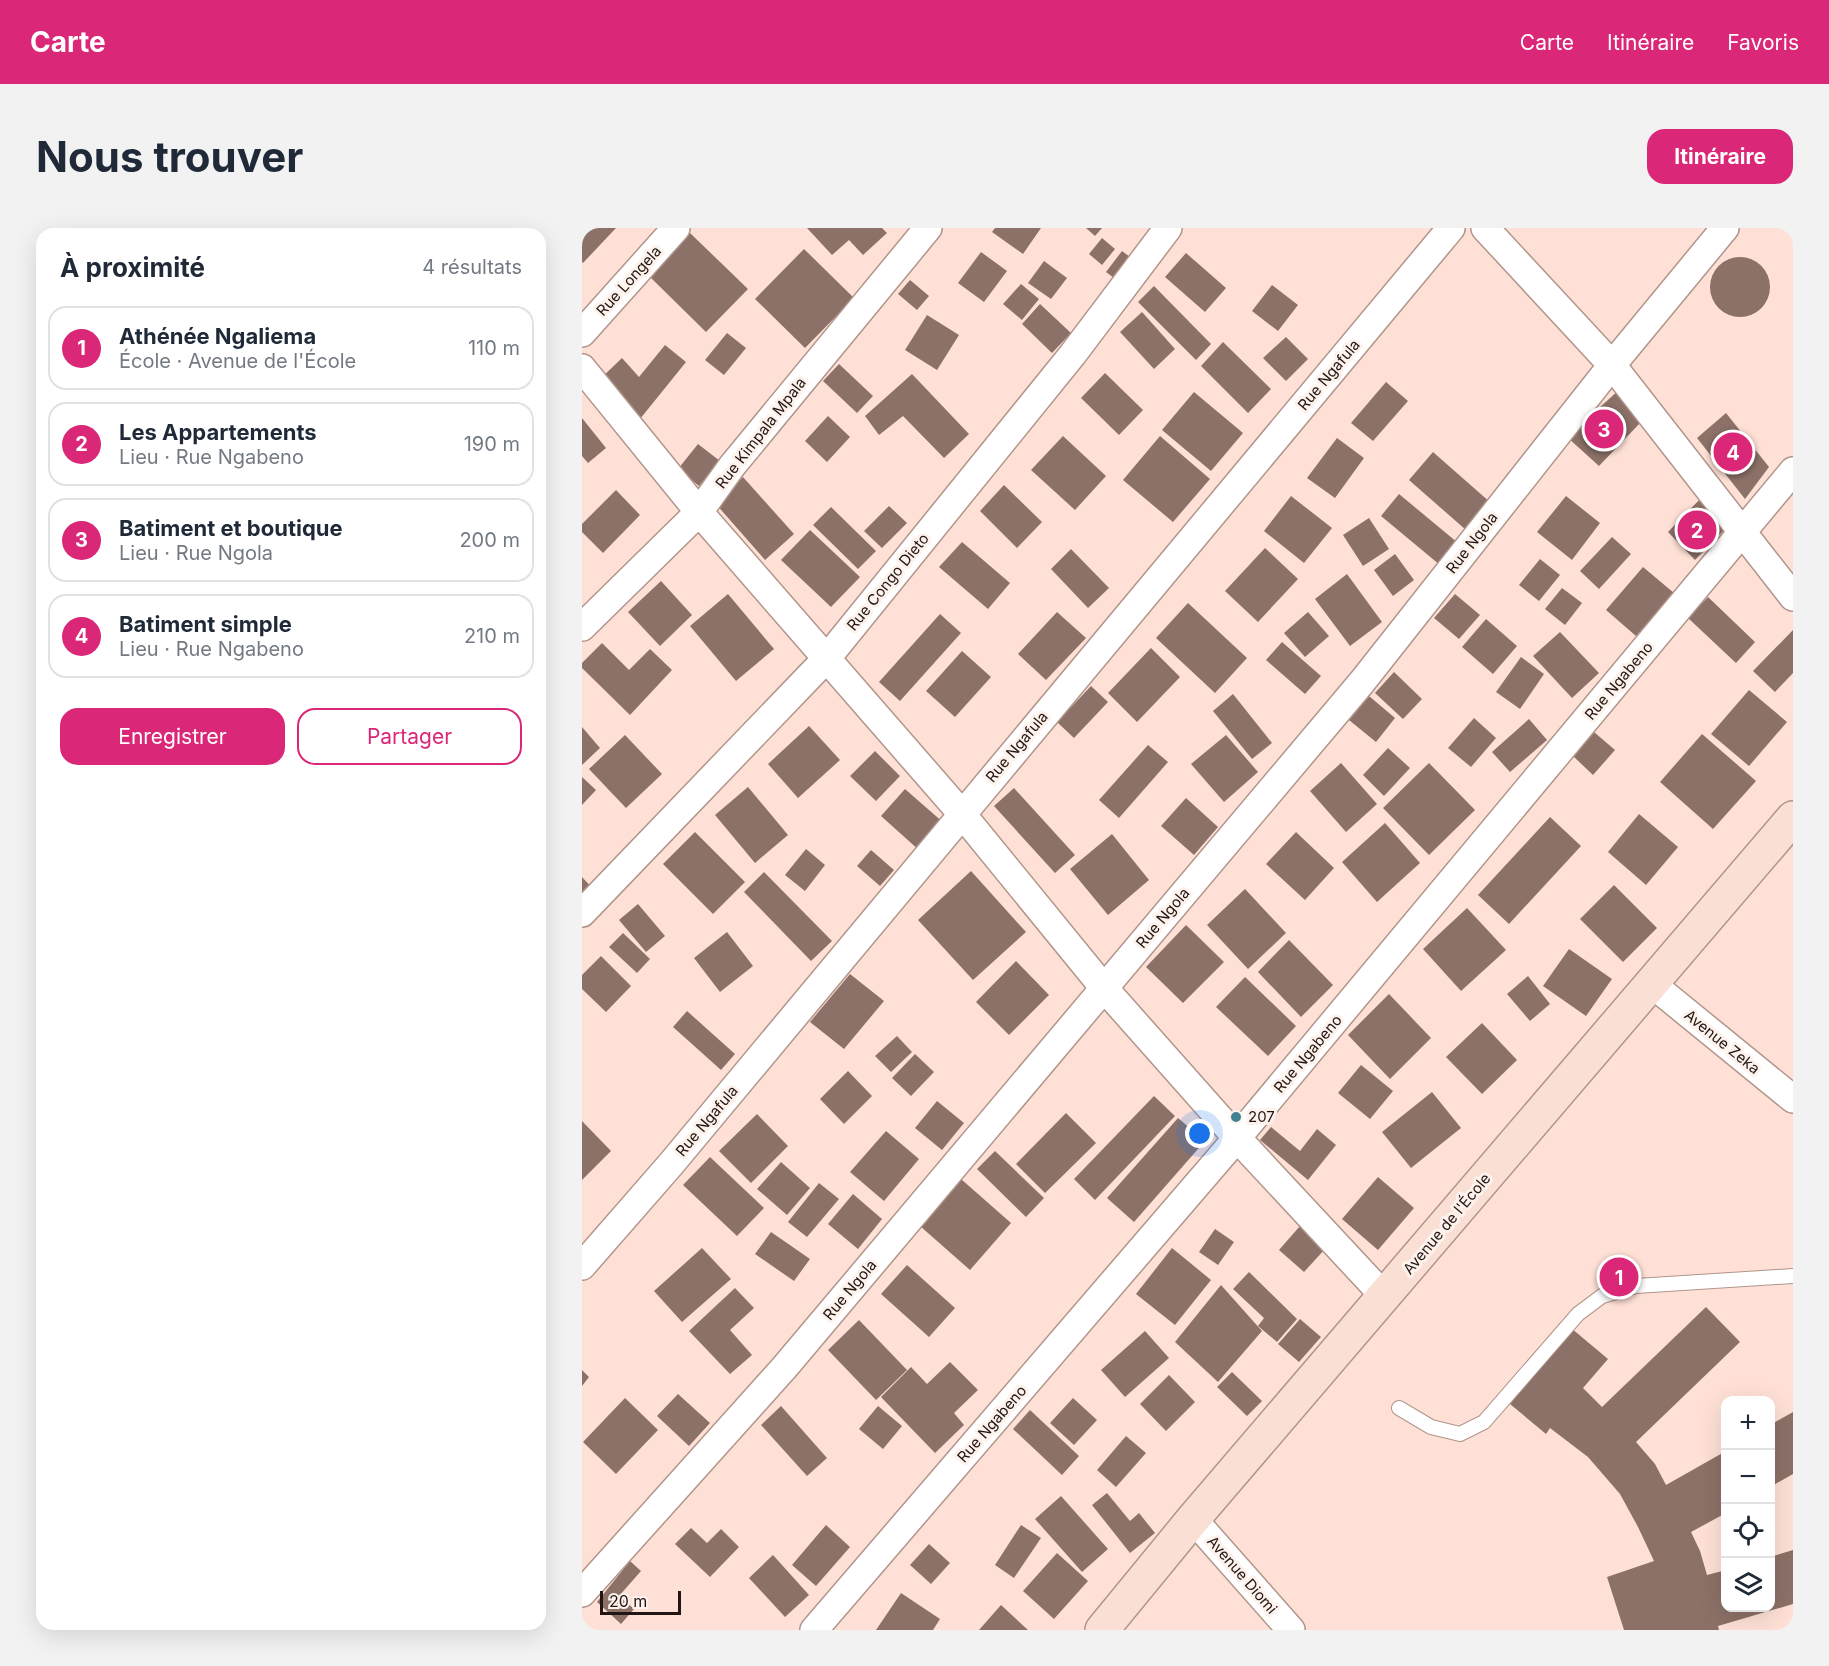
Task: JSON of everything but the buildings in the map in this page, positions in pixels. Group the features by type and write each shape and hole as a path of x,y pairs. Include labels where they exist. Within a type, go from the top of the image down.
{"main road":[{"name":"Avenue de l'École","path":"1102,1630 1193,1519 1793,818"}],"street":[{"name":"Rue Longela","path":"582,333 676,228"},
{"name":"Rue Kimpala Mpala","path":"582,627 699,512 797,386 928,228"},
{"name":"Rue Congo Dieto","path":"582,913 827,658 1073,354 1168,228"},
{"name":"Rue Ngafula","path":"582,1266 671,1164 1451,228"},
{"path":"1485,228 1612,365 1793,597"},
{"name":"Rue Ngola","path":"582,1593 784,1368 1362,681 1612,365 1725,228"},
{"path":"582,368 699,512 962,814 1104,988 1237,1138 1385,1297"},
{"name":"Rue Ngabeno","path":"814,1630 1237,1138 1793,471"},
{"name":"Avenue Zeka","path":"1652,984 1793,1099"},
{"name":"Avenue Diomi","path":"1193,1519 1291,1630"}],"lane":[{"path":"1399,1408 1431,1427 1460,1434 1485,1422 1578,1314 1602,1296 1636,1286 1793,1276"}],"place":[{"name":"Batiment et boutique","path":"1604,429"},
{"name":"Batiment simple","path":"1733,452"},
{"name":"Les Appartements","path":"1697,530"},
{"name":"207","path":"1236,1117"},
{"name":"Athénée Ngaliema","path":"1619,1277"}]}
